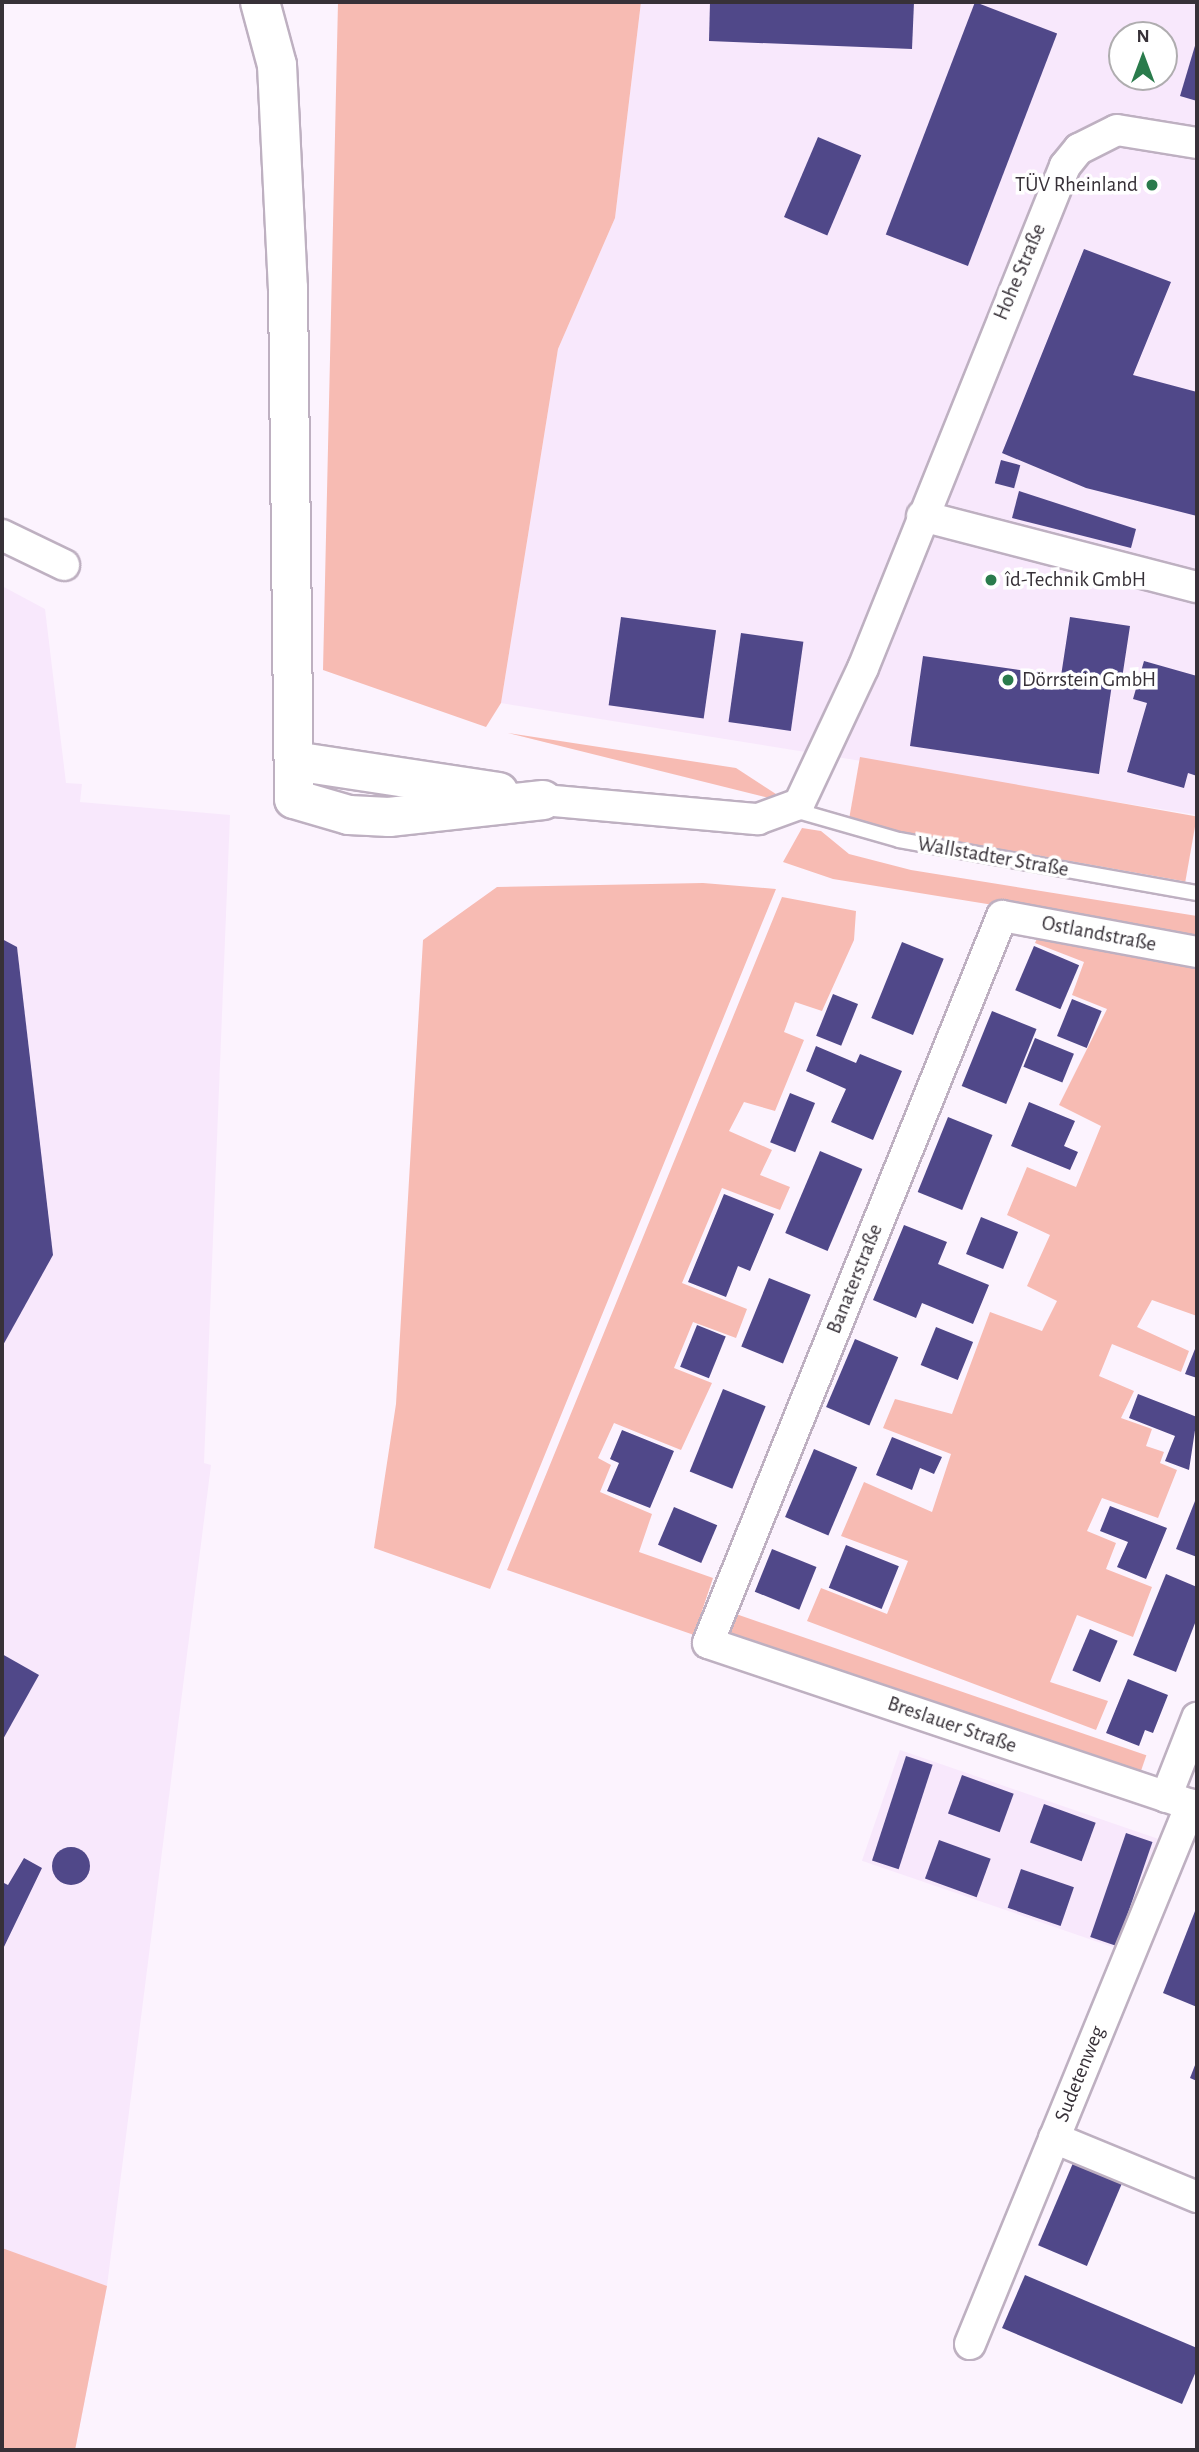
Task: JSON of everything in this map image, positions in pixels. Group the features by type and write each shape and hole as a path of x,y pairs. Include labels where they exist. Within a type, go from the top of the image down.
{"main road":[{"path":"260,2 277,65 288,288 294,799 349,815 389,817 543,800"},
{"path":"277,65 289,2"},
{"path":"294,761 543,800"}],"street":[{"name":"Hohe Straße","path":"791,809 814,781 1065,166 1079,149 1117,130 1197,143"},
{"path":"922,516 1197,587"},
{"path":"2,535 64,565"},
{"path":"543,800 758,819 791,809"},
{"name":"Ostlandstraße","path":"1002,916 1197,952"},
{"name":"Banaterstraße","path":"708,1643 1002,916"},
{"name":"Breslauer Straße","path":"708,1643 1185,1803"},
{"name":"Sudetenweg","path":"970,2344 1185,1803 1197,1718"},
{"path":"1054,2138 1197,2197"}],"lane":[{"name":"Wallstadter Straße","path":"791,809 899,840 1197,893"}],"shaded area":[{"path":"338,2 641,2 615,218 558,349 501,703 486,727 323,670"},
{"path":"641,2 1197,2 1197,815 501,703 558,349 615,218"},
{"path":"2,586 45,609 66,783 82,784 80,802 230,815 204,1463 211,1465 107,2286 75,2450 2,2450"},
{"path":"508,733 736,768 776,794 773,799"},
{"path":"860,757 1197,816 1185,881 849,822"},
{"path":"802,828 821,831 849,854 911,870 1197,916 1197,938 833,879 783,862"},
{"path":"703,883 776,889 490,1589 374,1548 396,1404 423,940 497,887"},
{"path":"782,897 856,911 854,940 822,1011 795,1002 784,1032 804,1040 775,1111 744,1102 729,1131 772,1150 760,1175 790,1187 780,1210 722,1188 682,1283 747,1309 736,1338 693,1322 674,1368 712,1383 681,1450 614,1423 598,1458 611,1465 600,1492 652,1514 639,1552 713,1578 694,1635 507,1570"},
{"path":"1038,936 1197,966 1197,1316 1152,1300 1137,1327 1189,1351 1181,1372 1112,1344 1099,1376 1134,1391 1121,1418 1152,1429 1146,1446 1164,1452 1160,1463 1177,1470 1158,1518 1102,1498 1087,1531 1116,1543 1106,1569 1152,1587 1133,1637 1077,1615 1050,1682 1108,1701 1096,1730 807,1621 821,1588 887,1614 908,1561 841,1536 864,1482 932,1512 951,1454 883,1428 895,1399 952,1414 990,1312 1042,1331 1057,1301 1027,1286 1050,1235 1007,1215 1027,1167 1076,1187 1101,1126 1059,1105 1107,1009 1072,995 1084,962 1035,943"},
{"path":"736,1614 1146,1755 1138,1779 728,1638"},
{"path":"900,1750 1160,1840 1122,1950 862,1861"},
{"path":"2,2248 107,2286 75,2450 2,2450"}],"building":[{"path":"710,2 914,2 912,49 709,41"},
{"path":"975,2 1057,34 968,266 886,234"},
{"path":"1197,39 1197,101 1180,96"},
{"path":"818,137 861,155 827,235 784,217"},
{"path":"1084,249 1171,282 1133,375 1197,392 1197,516 1086,488 1002,453"},
{"path":"1001,460 1020,465 1014,488 995,483"},
{"path":"1019,491 1136,529 1131,548 1012,518"},
{"path":"621,617 716,630 704,718 609,705"},
{"path":"1070,617 1130,626 1121,685 1112,684 1099,774 910,746 923,656 1061,676"},
{"path":"741,633 803,642 791,731 728,722"},
{"path":"1144,661 1197,676 1197,776 1188,773 1184,788 1127,772 1147,703 1133,699"},
{"path":"2,939 17,947 53,1255 2,1347"},
{"path":"902,942 944,959 913,1035 871,1018"},
{"path":"1034,946 1079,965 1060,1009 1015,990"},
{"path":"833,994 858,1004 841,1046 816,1036"},
{"path":"1072,999 1102,1011 1087,1048 1057,1036"},
{"path":"992,1011 1037,1029 1006,1104 962,1086"},
{"path":"1035,1038 1074,1054 1062,1082 1023,1067"},
{"path":"816,1046 856,1063 860,1054 902,1071 873,1140 831,1122 846,1089 806,1071"},
{"path":"790,1093 815,1103 795,1152 770,1142"},
{"path":"1029,1102 1075,1121 1064,1146 1078,1152 1070,1170 1011,1146"},
{"path":"948,1117 993,1135 962,1210 918,1192"},
{"path":"820,1151 862,1169 828,1251 785,1233"},
{"path":"724,1194 774,1214 750,1271 738,1266 726,1297 688,1282"},
{"path":"981,1217 1018,1232 1003,1269 966,1254"},
{"path":"904,1225 947,1242 938,1264 989,1285 973,1324 922,1303 916,1318 873,1300"},
{"path":"769,1278 811,1295 783,1363 741,1347"},
{"path":"697,1325 726,1337 709,1378 680,1367"},
{"path":"936,1327 973,1342 958,1380 921,1365"},
{"path":"855,1339 898,1357 869,1425 826,1407"},
{"path":"1197,1344 1197,1378 1185,1374"},
{"path":"723,1389 766,1406 732,1489 690,1472"},
{"path":"1138,1394 1197,1417 1189,1470 1165,1461 1175,1436 1129,1418"},
{"path":"622,1430 674,1451 650,1508 607,1491 619,1463 610,1459"},
{"path":"892,1437 942,1457 934,1474 920,1468 912,1490 876,1475"},
{"path":"814,1449 857,1467 828,1535 785,1517"},
{"path":"1197,1496 1197,1557 1176,1549"},
{"path":"1110,1506 1167,1528 1146,1579 1117,1567 1128,1542 1100,1531"},
{"path":"674,1507 717,1525 701,1563 658,1545"},
{"path":"846,1545 899,1566 882,1609 829,1588"},
{"path":"772,1549 817,1567 799,1610 755,1592"},
{"path":"1166,1574 1197,1587 1197,1618 1176,1672 1133,1655"},
{"path":"1090,1629 1118,1641 1100,1682 1072,1670"},
{"path":"2,1654 39,1675 2,1741"},
{"path":"1128,1679 1168,1695 1153,1733 1145,1730 1139,1746 1106,1733"},
{"path":"906,1756 933,1765 899,1869 872,1861"},
{"path":"962,1775 1014,1794 1000,1832 948,1814"},
{"path":"1044,1804 1096,1823 1082,1861 1030,1843"},
{"path":"1126,1833 1152,1842 1117,1946 1090,1937"},
{"path":"939,1840 991,1859 977,1897 925,1879"},
{"path":"71,1847 85,1852 90,1866 85,1880 71,1885 57,1880 52,1866 57,1852"},
{"path":"24,1858 42,1868 2,1951 2,1882 8,1885"},
{"path":"1021,1869 1074,1887 1061,1926 1008,1908"},
{"path":"1197,1906 1197,2007 1163,1993"},
{"path":"1197,2060 1197,2081 1190,2078"},
{"path":"1076,2156 1125,2177 1087,2266 1038,2245"},
{"path":"1025,2275 1197,2348 1197,2369 1182,2404 1002,2328"}],"place":[{"name":"TÜV Rheinland","path":"1152,185"},
{"name":"îd-Technik GmbH","path":"991,580"},
{"name":"Dörrstein GmbH","path":"1008,680"}]}
